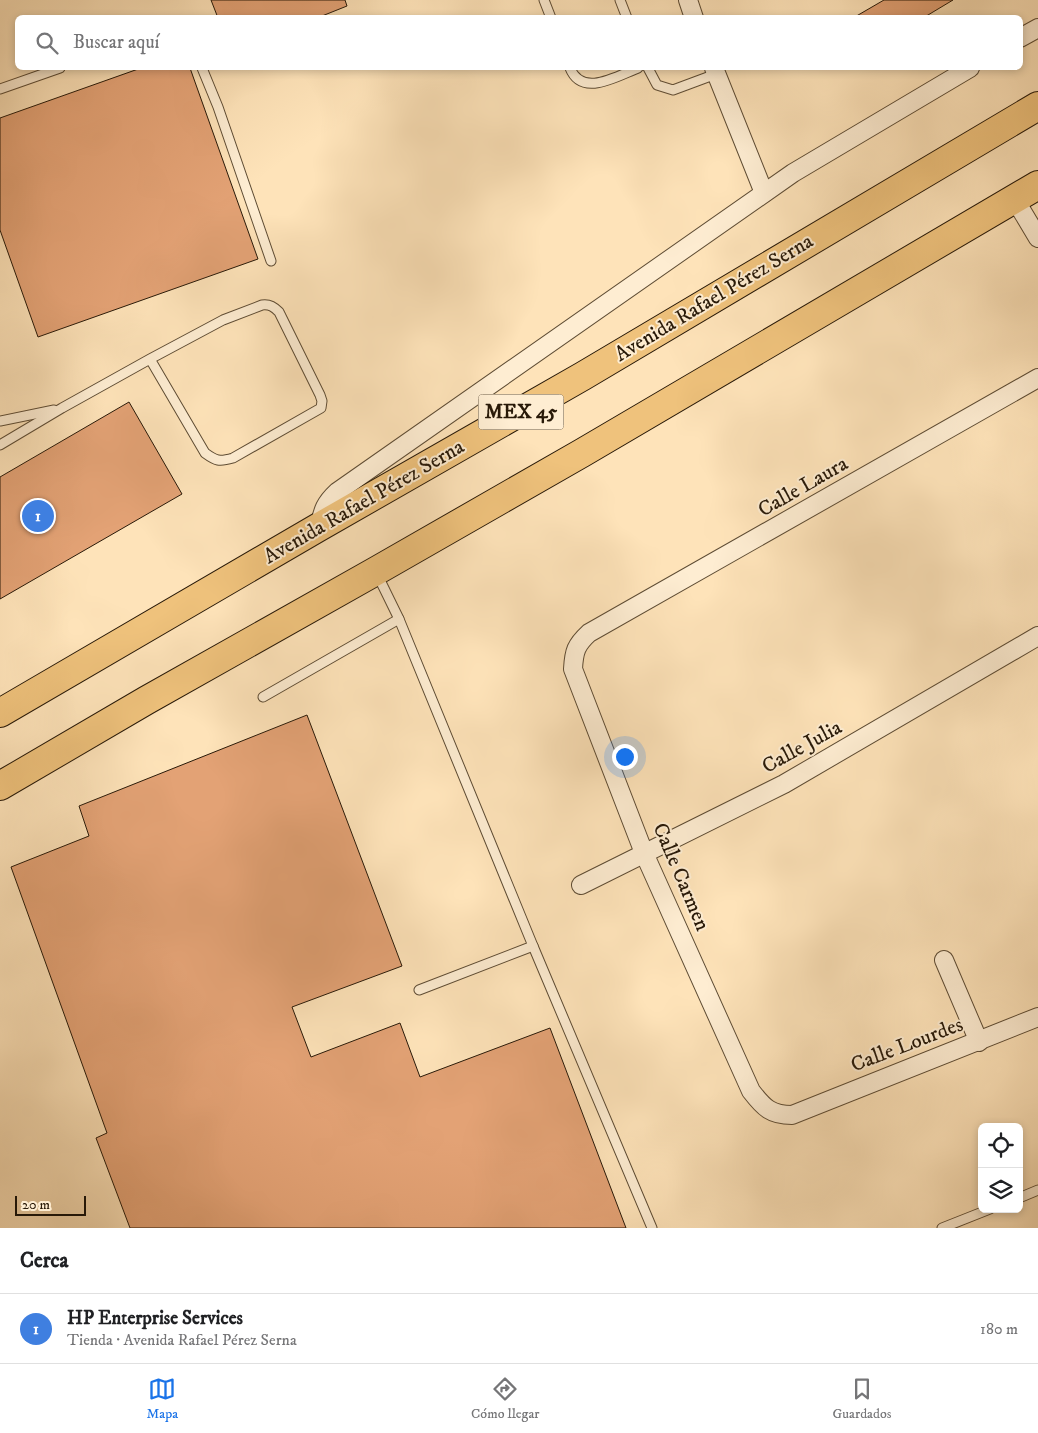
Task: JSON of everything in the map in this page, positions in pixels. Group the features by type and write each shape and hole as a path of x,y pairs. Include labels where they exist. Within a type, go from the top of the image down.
{"main road":[{"name":"Avenida Rafael Pérez Serna","path":"0,713 583,376 1038,106"},
{"name":"MEX 45","path":"0,786 147,700 582,453 1038,185"}],"street":[{"path":"688,0 693,15"},
{"path":"1023,36 1038,28"},
{"path":"319,527 323,508 337,492 764,192 967,70"},
{"path":"715,71 764,192"},
{"path":"1014,198 1038,238"},
{"name":"Calle Laura","path":"590,633 1038,378"},
{"name":"Calle Carmen","path":"590,633 574,652 573,669 644,853 751,1092 768,1110 781,1115 792,1115"},
{"name":"Calle Julia","path":"581,885 784,784 1038,636"},
{"path":"944,960 979,1042"},
{"name":"Calle Lourdes","path":"792,1115 1038,1017"}],"lane":[{"path":"544,0 550,15"},
{"path":"620,0 626,15"},
{"path":"0,89 54,70"},
{"path":"203,70 218,107 271,261"},
{"path":"571,70 580,82 590,84 602,82 633,70"},
{"path":"649,70 657,85 673,90 715,71"},
{"path":"0,445 150,359 223,320 262,305 274,307 279,312 320,395 322,401 321,408 233,458 222,461 215,460 204,453 150,359"},
{"path":"0,421 62,408"},
{"path":"376,571 399,619 533,946 652,1228"},
{"path":"263,696 399,619"},
{"path":"419,990 533,946"},
{"path":"1023,1196 1038,1190"},
{"path":"942,1228 980,1213"}],"building":[{"path":"211,0 345,0 347,6 324,15 217,15"},
{"path":"884,0 953,0 928,15 858,15"},
{"path":"135,70 191,70 258,259 38,337 0,230 0,118"},
{"path":"129,402 182,494 0,599 0,477"},
{"path":"307,715 402,966 292,1007 311,1057 400,1023 420,1077 550,1028 626,1228 130,1228 96,1138 107,1133 11,867 89,836 79,806"}],"place":[{"name":"HP Enterprise Services","path":"38,516"}]}
